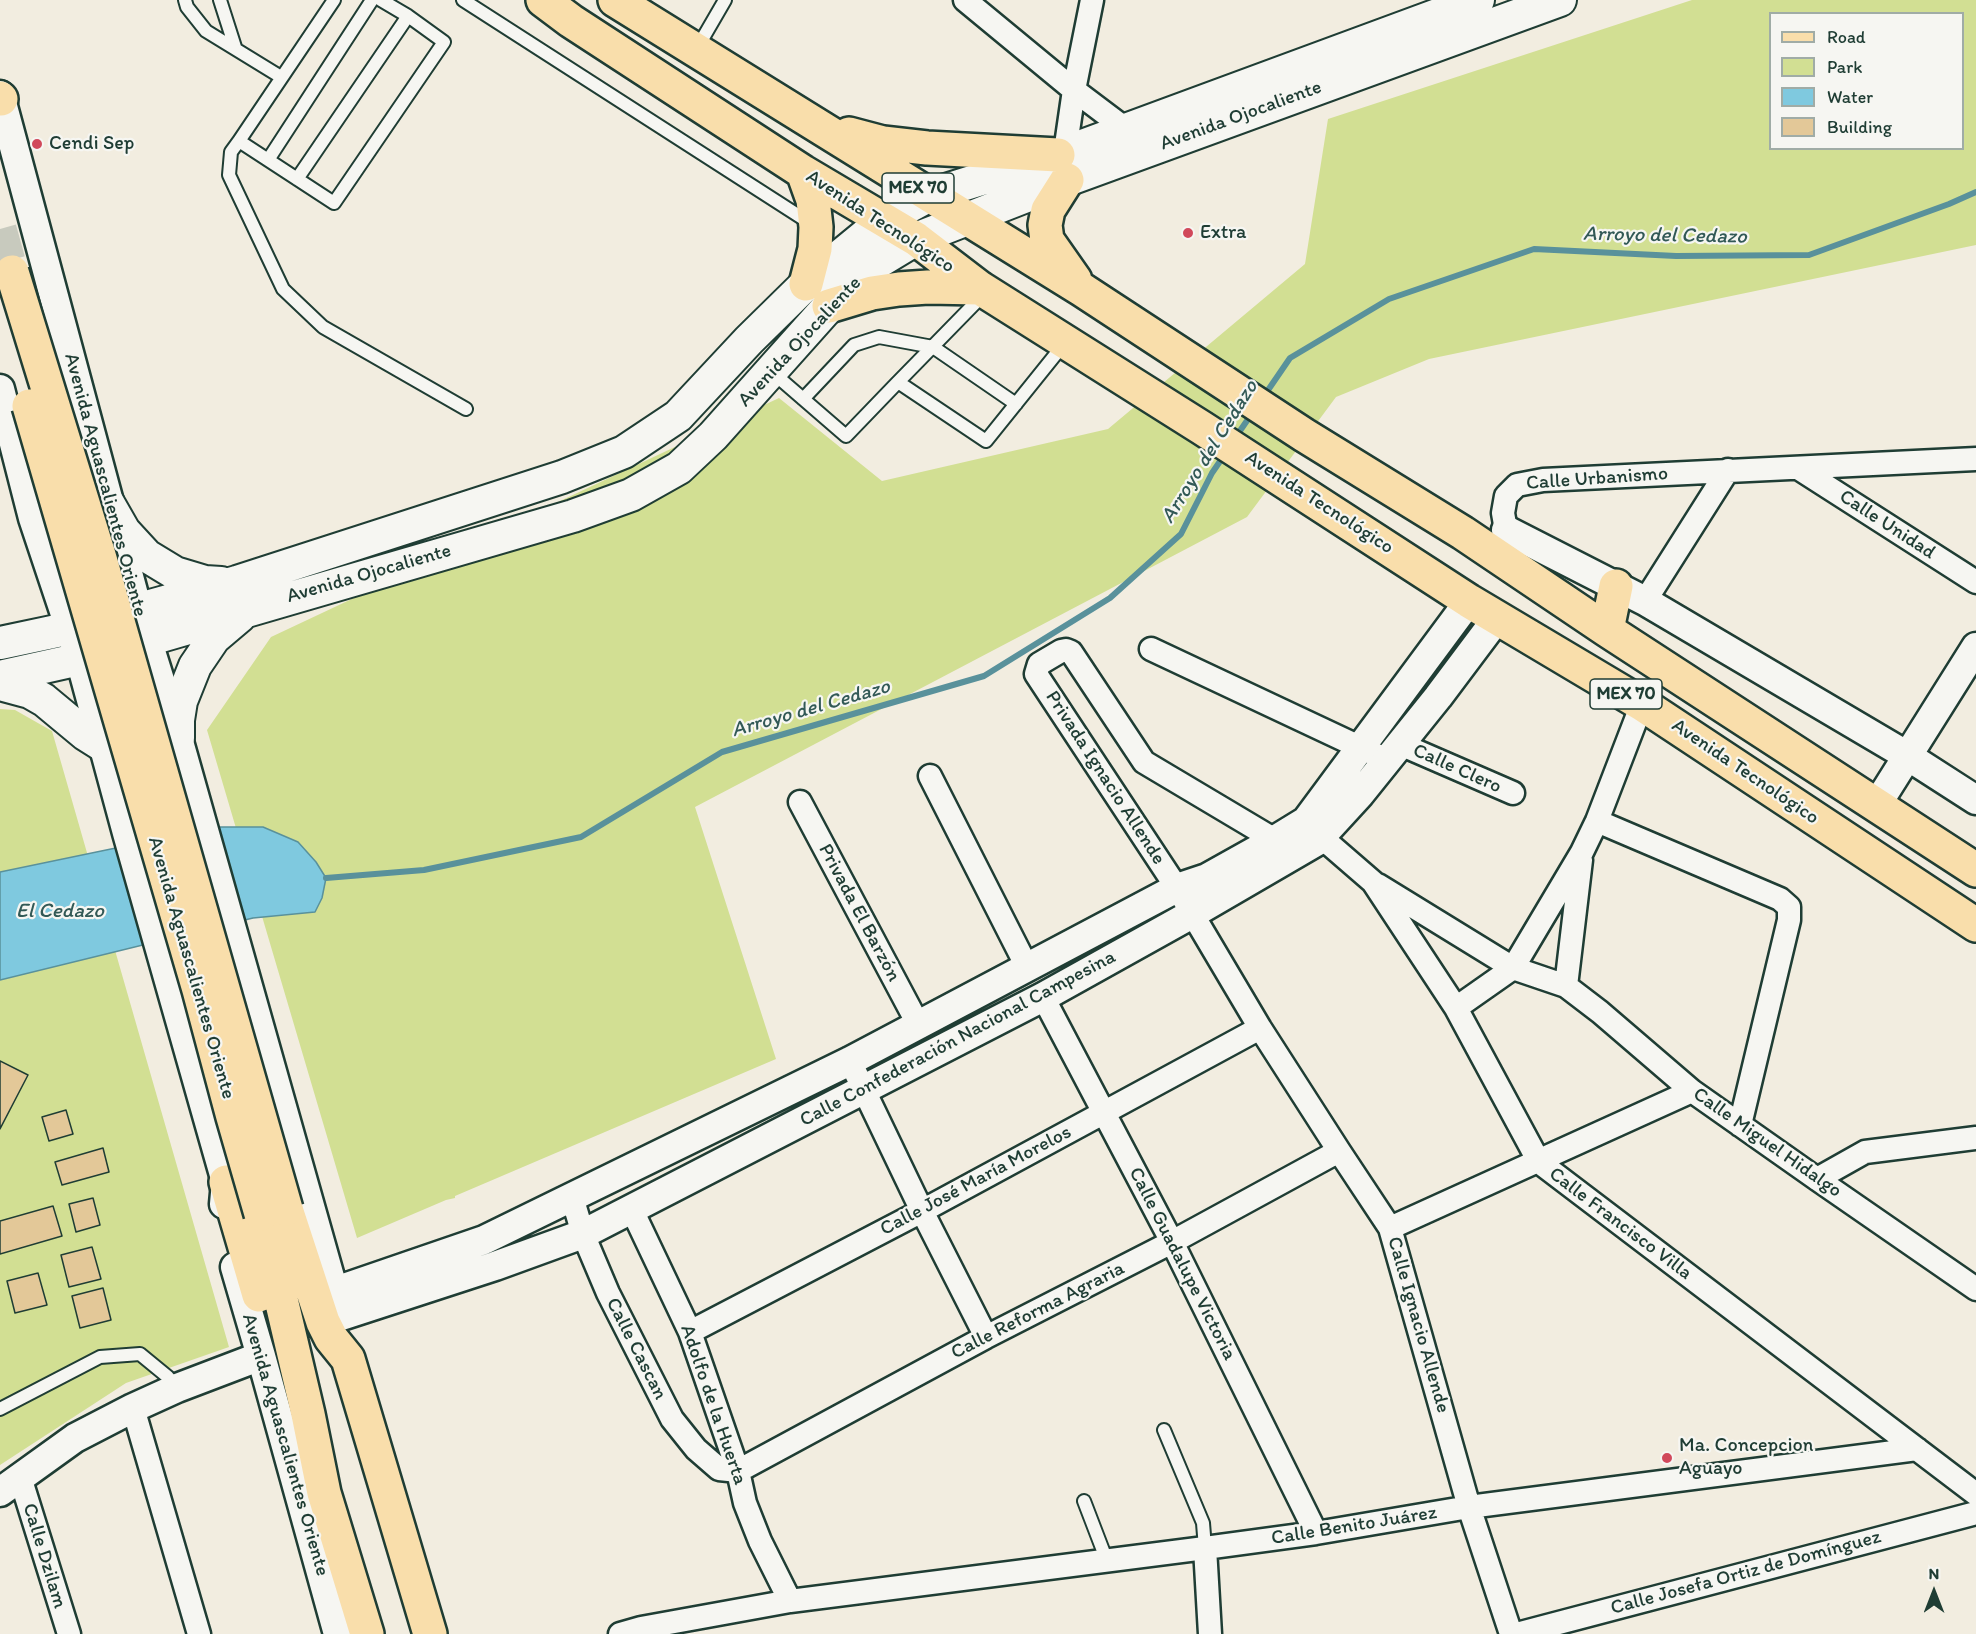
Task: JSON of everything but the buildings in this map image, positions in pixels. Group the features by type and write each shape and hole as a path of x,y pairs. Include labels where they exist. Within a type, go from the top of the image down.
{"main road":[{"name":"Avenida Tecnológico","path":"543,0 571,21 803,172 916,239 983,290 1202,428 1469,601 1642,704 1976,925"},
{"name":"MEX 70","path":"615,0 649,15 696,51 1081,289 1304,435 1463,533 1607,630 1976,870"},
{"name":"Avenida Ojocaliente","path":"0,643 71,628 237,582 562,477 624,453 678,416 749,340 818,295 916,239 966,218 1063,162 1127,130 1478,0"},
{"name":"Avenida Ojocaliente","path":"0,677 147,640 573,516 631,495 680,468 713,436 771,371 818,295 884,220 930,195 1063,162 1560,0"},
{"path":"812,123 883,143 1063,162 1048,210 1045,225 1047,240 1081,289"},
{"path":"803,172 813,200 818,295 872,293 928,287 983,290"},
{"name":"Avenida Aguascalientes Oriente","path":"12,272 99,555 194,881 274,1211 308,1414 324,1493 367,1634"},
{"name":"Avenida Aguascalientes Oriente","path":"0,306 123,725 274,1211 328,1307 331,1338 348,1359 430,1634"},
{"path":"108,503 124,531 147,556 161,566 183,576 205,582 237,582"},
{"path":"1463,533 1506,530"},
{"path":"1607,630 1616,586"},
{"path":"181,748 181,701 195,666 214,638 227,626 256,607"},
{"path":"0,684 30,692 45,700 85,734 108,760"},
{"path":"1805,812 1825,816 1876,806"},
{"path":"226,1182 295,1415 324,1493"}],"street":[{"path":"965,0 1074,90 1127,130"},
{"path":"1063,162 1074,90 1092,0"},
{"name":"Avenida Aguascalientes Oriente","path":"0,97 108,503 138,610 181,748 234,940 328,1307"},
{"name":"Avenida Aguascalientes Oriente","path":"0,389 33,518 80,658 226,1182 224,1215 228,1244 338,1634"},
{"name":"Calle Urbanismo","path":"1506,530 1503,513 1506,496 1517,485 1543,480 1976,459"},
{"name":"Calle Unidad","path":"1798,468 1976,582"},
{"path":"1646,601 1728,470"},
{"path":"33,518 55,548 68,560 80,564 104,561 120,544"},
{"path":"1506,530 1646,601 1906,755 1976,800"},
{"name":"Calle Confederación Nacional Campesina","path":"328,1307 484,1240 850,1061 1177,888 1207,878 1275,840 1314,829 1362,748 1469,601"},
{"name":"Calle Confederación Nacional Campesina","path":"328,1307 495,1266 583,1234 1043,997 1192,914 1360,794 1498,617"},
{"path":"1876,806 1976,647"},
{"name":"Calle Clero","path":"1151,649 1362,748 1394,752 1513,793"},
{"name":"Privada Ignacio Allende","path":"1177,888 1036,674 1039,664 1061,651 1071,652 1144,762 1275,840"},
{"path":"1456,1008 1513,968 1582,852 1597,821 1642,704"},
{"path":"108,760 114,757 124,741 139,733 148,732 166,736 181,748"},
{"path":"930,776 1027,967"},
{"name":"Privada El Barzón","path":"800,802 918,1024"},
{"path":"1597,821 1780,899 1789,907 1789,920 1740,1125"},
{"name":"Calle Francisco Villa","path":"1314,829 1373,882 1456,1008 1539,1162 1976,1494"},
{"path":"1566,986 1582,852"},
{"name":"Calle Miguel Hidalgo","path":"1373,882 1513,968 1566,986 1692,1091 1976,1289"},
{"name":"Calle Ignacio Allende","path":"1177,888 1260,1028 1390,1228 1469,1507 1511,1634"},
{"name":"Calle Guadalupe Victoria","path":"1043,997 1172,1242 1317,1533"},
{"name":"Calle José María Morelos","path":"690,1332 922,1211 1260,1028"},
{"path":"850,1061 986,1337"},
{"path":"1390,1228 1692,1091"},
{"path":"1817,1179 1865,1152 1976,1138"},
{"name":"Calle Reforma Agraria","path":"738,1471 986,1337 1172,1242 1339,1151"},
{"name":"Calle Cascan","path":"572,1197 583,1234 608,1293 672,1419 696,1449 719,1469 738,1471"},
{"name":"Adolfo de la Huerta","path":"633,1210 690,1332 738,1471 745,1503 760,1541 790,1601"},
{"path":"10,1485 75,1438 133,1408 177,1388 261,1356"},
{"path":"133,1408 199,1634"},
{"name":"Calle Benito Juárez","path":"635,1632 790,1601 1317,1533 1469,1507 1917,1449"},
{"name":"Calle Dzilam","path":"10,1485 69,1634"},
{"name":"Calle Josefa Ortiz de Domínguez","path":"1517,1634 1976,1513"},
{"path":"1205,1548 1210,1634"}],"lane":[{"path":"185,0 187,7 206,31 281,77"},
{"path":"220,0 235,47"},
{"path":"334,0 231,152 229,175 283,289 323,327 466,409"},
{"path":"268,160 372,0"},
{"path":"239,141 334,203 444,42 381,0"},
{"path":"463,0 816,227"},
{"path":"696,51 725,0"},
{"path":"297,179 408,16"},
{"path":"771,371 846,436 933,347 983,290"},
{"path":"803,399 854,345 879,337 933,347 1016,404"},
{"path":"898,382 986,441 1066,342"},
{"path":"0,1409 100,1357 140,1354 168,1377 177,1388"},
{"path":"1164,1430 1203,1523 1205,1548"},
{"path":"1084,1501 1107,1561"}],"green space":[{"path":"1692,0 1976,0 1976,245 1429,359 1336,397 1247,517 695,807 776,1059 357,1238 207,730 271,637 779,398 882,481 1108,429 1305,264 1328,119"},
{"path":"0,709 15,710 52,731 229,1347 126,1383 0,1465"}],"water":[{"name":"El Cedazo","path":"217,827 263,827 298,842 316,862 326,878 322,898 315,912 253,918 0,980 0,872"}],"waterway":[{"name":"Arroyo del Cedazo","path":"1264,396 1290,358 1389,299 1534,249 1676,256 1809,255 1976,192"},
{"name":"Arroyo del Cedazo","path":"1235,438 1253,412"},
{"name":"Arroyo del Cedazo","path":"326,878 424,870 581,837 722,752 984,676 1110,598 1181,534 1212,473 1225,454"}],"tunnel":[{"path":"0,229 12,272"}],"place":[{"name":"Cendi Sep","path":"37,144"},
{"name":"Extra","path":"1188,233"},
{"name":"Ma. Concepcion Aguayo","path":"1667,1458"}]}
